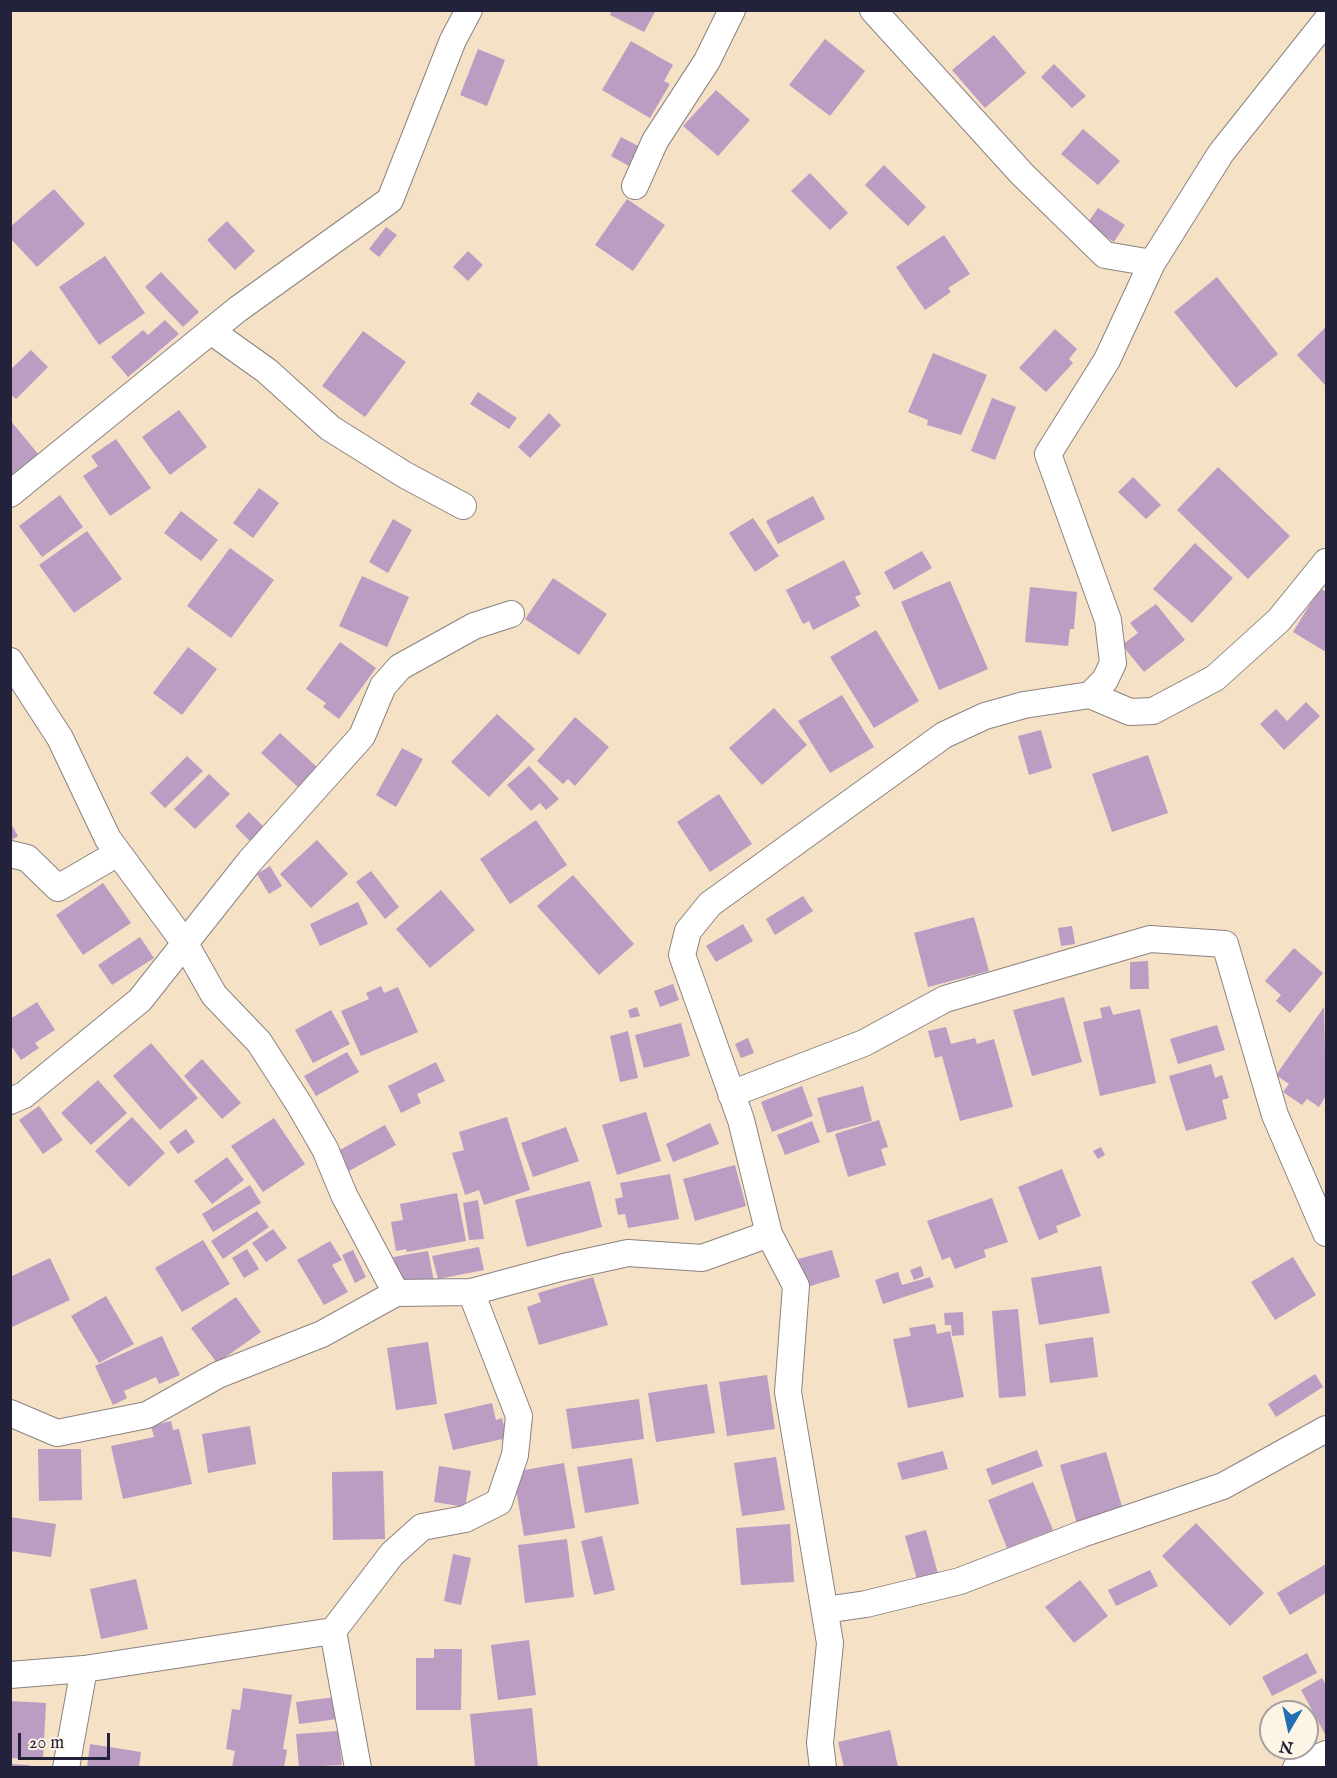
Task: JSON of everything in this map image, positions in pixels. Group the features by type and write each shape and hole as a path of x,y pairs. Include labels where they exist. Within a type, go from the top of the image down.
{"street":[{"path":"10,494 238,309 390,200 453,40 469,10"},
{"path":"635,186 655,141 707,61 732,10"},
{"path":"873,10 1022,174 1104,255 1152,263"},
{"path":"823,1767 820,1743 830,1643 788,1392 796,1286 769,1234 741,1120 682,956 688,931 710,904 944,735 985,716 1024,705 1090,694 1105,680 1113,663 1108,620 1048,454 1107,360 1152,263 1221,153 1326,21"},
{"path":"211,332 267,371 330,428 405,475 463,506"},
{"path":"1090,694 1130,712 1153,711 1215,678 1279,621 1326,562"},
{"path":"10,1101 24,1095 140,1000 250,861 362,736 383,686 400,668 474,626 511,614"},
{"path":"10,661 60,738 108,839 184,942 214,995 259,1042 299,1104 396,1293"},
{"path":"10,854 27,858 58,888 118,853"},
{"path":"731,1094 864,1043 945,999 1150,939 1225,944 1275,1115 1326,1233"},
{"path":"10,1413 57,1433 147,1415 218,1374 322,1335 396,1293 471,1292 564,1267 628,1253 702,1258 769,1234"},
{"path":"10,1675 84,1669 333,1631 392,1554 422,1527 465,1519 499,1502 515,1455 519,1416 471,1292"},
{"path":"825,1610 866,1604 960,1581 1082,1533 1223,1486 1326,1429"},
{"path":"333,1631 358,1767"},
{"path":"66,1767 84,1669"},
{"path":"1296,1767 1326,1754"}],"building":[{"path":"612,10 656,10 644,32 610,15"},
{"path":"994,35 1026,73 985,108 952,70"},
{"path":"825,39 865,71 830,116 789,85"},
{"path":"631,41 673,65 664,81 670,84 650,118 602,90"},
{"path":"478,49 505,60 487,106 460,95"},
{"path":"1054,64 1086,96 1072,108 1041,77"},
{"path":"716,90 750,120 718,156 683,126"},
{"path":"1083,129 1120,161 1098,185 1061,154"},
{"path":"621,137 640,147 629,166 611,156"},
{"path":"884,165 926,207 908,226 865,185"},
{"path":"810,173 848,213 830,230 791,191"},
{"path":"54,189 85,224 37,267 10,238 10,227"},
{"path":"627,199 665,225 633,271 595,245"},
{"path":"1098,208 1125,225 1114,242 1087,224"},
{"path":"227,221 255,251 235,270 207,240"},
{"path":"386,227 397,235 379,257 369,249"},
{"path":"944,235 970,274 948,288 951,292 925,310 896,267"},
{"path":"468,251 483,265 468,281 453,267"},
{"path":"105,256 145,313 99,345 59,287"},
{"path":"161,272 199,312 183,327 145,287"},
{"path":"1217,277 1278,354 1236,388 1174,312"},
{"path":"165,320 179,334 128,377 111,357 143,330 148,335"},
{"path":"1326,327 1326,386 1297,355"},
{"path":"1055,329 1077,349 1069,359 1073,363 1046,392 1019,368"},
{"path":"363,331 406,362 365,417 322,386"},
{"path":"31,350 48,367 16,399 10,394 10,370"},
{"path":"933,353 987,375 961,435 927,425 928,420 908,412"},
{"path":"478,392 517,418 509,429 470,404"},
{"path":"992,398 1016,407 995,460 971,451"},
{"path":"179,410 207,447 170,475 142,437"},
{"path":"549,413 561,425 530,458 518,447"},
{"path":"10,420 39,455 10,478"},
{"path":"116,439 151,488 110,516 83,476 98,466 91,456"},
{"path":"1218,467 1290,536 1248,579 1177,510"},
{"path":"1133,477 1161,505 1146,519 1118,492"},
{"path":"259,488 279,503 253,538 233,523"},
{"path":"60,495 83,527 42,557 19,526"},
{"path":"813,496 825,519 778,544 766,521"},
{"path":"181,511 218,540 201,561 164,533"},
{"path":"753,518 779,556 755,572 729,533"},
{"path":"393,519 412,530 388,573 369,562"},
{"path":"87,531 122,579 74,613 39,565"},
{"path":"1195,543 1233,578 1192,623 1153,589"},
{"path":"230,548 274,580 231,638 187,606"},
{"path":"922,551 932,568 894,590 884,572"},
{"path":"844,560 861,594 855,597 860,606 813,630 809,621 803,624 786,590"},
{"path":"362,576 409,597 387,647 339,626"},
{"path":"553,578 607,614 579,655 525,619"},
{"path":"950,581 988,669 939,690 901,602"},
{"path":"1030,587 1077,592 1074,629 1070,629 1068,646 1025,642"},
{"path":"1320,588 1326,592 1326,652 1293,632"},
{"path":"1156,604 1185,640 1144,672 1122,645 1138,633 1130,623"},
{"path":"876,630 919,701 874,728 830,657"},
{"path":"340,642 376,668 339,719 323,707 326,703 306,689"},
{"path":"188,647 217,669 182,715 153,693"},
{"path":"842,695 874,747 830,773 798,721"},
{"path":"1306,702 1320,716 1284,750 1260,724 1276,709 1287,721"},
{"path":"774,708 807,745 762,785 729,748"},
{"path":"497,714 535,749 489,797 451,762"},
{"path":"575,717 609,747 575,786 568,779 563,784 537,761"},
{"path":"1041,730 1052,768 1029,775 1018,736"},
{"path":"280,733 318,768 299,788 261,753"},
{"path":"402,748 423,759 396,807 376,795"},
{"path":"1148,755 1168,813 1112,832 1092,774"},
{"path":"187,756 203,771 165,808 150,793"},
{"path":"529,766 559,799 546,810 540,803 531,811 507,785"},
{"path":"209,774 230,794 195,829 174,809"},
{"path":"719,794 752,844 710,872 677,822"},
{"path":"249,812 264,827 250,841 235,826"},
{"path":"536,820 567,865 510,904 480,859"},
{"path":"10,822 18,836 10,841"},
{"path":"317,840 348,874 311,908 280,874"},
{"path":"270,866 282,886 269,894 257,874"},
{"path":"371,871 399,907 385,919 356,882"},
{"path":"573,875 634,944 599,975 537,906"},
{"path":"103,883 131,923 83,955 56,915"},
{"path":"441,890 475,930 430,968 396,929"},
{"path":"803,896 813,911 775,935 766,919"},
{"path":"358,902 368,924 320,946 310,924"},
{"path":"974,917 989,971 928,987 914,933"},
{"path":"743,924 753,941 716,962 706,946"},
{"path":"1072,926 1075,944 1061,946 1058,928"},
{"path":"140,937 154,958 112,985 98,965"},
{"path":"1294,948 1323,973 1290,1013 1276,1001 1281,995 1265,981"},
{"path":"1148,961 1149,989 1130,989 1130,962"},
{"path":"673,984 679,1000 660,1007 654,991"},
{"path":"381,986 384,993 398,987 418,1032 361,1056 341,1011 369,999 366,993"},
{"path":"1064,997 1082,1062 1032,1076 1013,1010"},
{"path":"37,1002 55,1030 35,1043 39,1048 21,1060 10,1044 10,1019"},
{"path":"1110,1006 1113,1015 1140,1009 1156,1083 1100,1096 1083,1022 1102,1018 1100,1008"},
{"path":"637,1007 640,1016 630,1018 628,1010"},
{"path":"1324,1007 1326,1096 1319,1107 1307,1099 1302,1105 1283,1092 1289,1084 1276,1075"},
{"path":"331,1010 350,1044 313,1063 295,1030"},
{"path":"681,1023 690,1056 644,1068 635,1035"},
{"path":"1217,1025 1225,1050 1178,1064 1170,1039"},
{"path":"946,1027 951,1044 975,1038 977,1044 994,1039 1013,1107 960,1121 942,1056 935,1058 928,1031"},
{"path":"628,1031 638,1078 620,1082 610,1036"},
{"path":"748,1038 754,1053 741,1058 735,1044"},
{"path":"151,1043 198,1098 160,1130 113,1076"},
{"path":"347,1052 359,1072 316,1096 304,1076"},
{"path":"202,1059 241,1103 222,1119 184,1076"},
{"path":"436,1062 445,1081 417,1094 421,1103 401,1113 388,1086"},
{"path":"1211,1064 1215,1078 1222,1075 1229,1098 1222,1100 1227,1119 1186,1131 1169,1076"},
{"path":"98,1080 127,1113 91,1145 61,1113"},
{"path":"802,1086 813,1116 772,1132 761,1102"},
{"path":"863,1086 872,1121 827,1133 817,1098"},
{"path":"39,1106 63,1140 43,1154 19,1120"},
{"path":"646,1112 661,1161 617,1175 602,1125"},
{"path":"132,1117 165,1153 129,1187 95,1151"},
{"path":"507,1117 530,1190 484,1205 479,1190 465,1195 452,1153 464,1150 459,1132"},
{"path":"274,1118 305,1164 263,1192 231,1146"},
{"path":"879,1120 888,1147 881,1149 886,1165 848,1177 835,1134"},
{"path":"812,1121 820,1142 785,1155 777,1135"},
{"path":"710,1123 719,1144 673,1162 666,1144"},
{"path":"385,1125 396,1145 349,1171 338,1151"},
{"path":"566,1127 579,1161 533,1177 521,1143"},
{"path":"186,1129 195,1142 178,1154 169,1142"},
{"path":"1101,1147 1105,1155 1098,1159 1093,1151"},
{"path":"227,1157 244,1180 212,1204 194,1181"},
{"path":"735,1165 746,1206 695,1221 683,1179"},
{"path":"1062,1169 1081,1216 1056,1226 1058,1232 1039,1240 1018,1187"},
{"path":"670,1174 679,1219 628,1228 625,1214 618,1215 615,1199 623,1197 620,1183"},
{"path":"590,1181 602,1227 527,1247 515,1200"},
{"path":"250,1185 261,1203 213,1232 202,1214"},
{"path":"457,1193 466,1241 407,1252 406,1249 396,1251 391,1222 403,1220 400,1204"},
{"path":"992,1198 1008,1242 984,1250 986,1257 955,1269 950,1257 942,1260 927,1221"},
{"path":"478,1200 484,1239 469,1240 463,1203"},
{"path":"257,1211 269,1227 223,1259 211,1241"},
{"path":"273,1229 287,1248 266,1262 252,1243"},
{"path":"203,1240 230,1284 182,1312 155,1268"},
{"path":"330,1241 342,1260 332,1265 348,1292 324,1305 297,1260"},
{"path":"479,1247 484,1270 438,1279 432,1256"},
{"path":"247,1249 259,1269 244,1278 232,1258"},
{"path":"353,1250 366,1277 355,1283 342,1255"},
{"path":"832,1250 840,1277 807,1287 798,1259"},
{"path":"428,1251 434,1281 399,1287 393,1257"},
{"path":"1293,1257 1316,1295 1275,1320 1251,1282"},
{"path":"50,1258 70,1300 10,1328 10,1277"},
{"path":"921,1266 924,1276 914,1280 910,1270"},
{"path":"1101,1266 1110,1313 1039,1325 1031,1278"},
{"path":"898,1272 902,1285 930,1277 934,1287 883,1304 875,1280"},
{"path":"593,1277 608,1325 539,1345 527,1307 541,1302 538,1293"},
{"path":"106,1296 134,1344 99,1363 71,1316"},
{"path":"236,1297 261,1332 217,1363 191,1328"},
{"path":"1018,1309 1026,1396 999,1398 992,1311"},
{"path":"963,1312 964,1335 952,1336 951,1325 945,1325 944,1313"},
{"path":"935,1324 937,1334 950,1331 964,1397 908,1408 893,1339 911,1336 909,1328"},
{"path":"162,1336 180,1375 159,1384 156,1377 124,1391 127,1398 113,1405 95,1366"},
{"path":"1093,1337 1098,1377 1050,1383 1045,1344"},
{"path":"428,1342 437,1404 396,1410 387,1348"},
{"path":"1315,1374 1323,1387 1276,1417 1268,1404"},
{"path":"767,1375 775,1429 727,1436 719,1382"},
{"path":"707,1384 715,1433 656,1442 648,1393"},
{"path":"639,1399 644,1439 572,1449 566,1409"},
{"path":"492,1403 496,1420 502,1418 507,1438 453,1450 444,1414"},
{"path":"171,1421 173,1430 179,1429 192,1484 123,1499 111,1446 154,1437 151,1426"},
{"path":"250,1426 256,1464 208,1473 202,1434"},
{"path":"38,1449 81,1449 82,1500 39,1501"},
{"path":"1037,1450 1043,1466 992,1485 986,1469"},
{"path":"943,1451 948,1469 902,1480 897,1463"},
{"path":"1106,1452 1123,1510 1077,1524 1060,1465"},
{"path":"776,1457 785,1510 742,1516 734,1463"},
{"path":"632,1458 639,1504 585,1513 577,1467"},
{"path":"564,1463 575,1528 524,1536 513,1472"},
{"path":"439,1466 471,1471 465,1507 434,1502"},
{"path":"383,1471 385,1539 333,1540 332,1472"},
{"path":"1033,1482 1053,1530 1007,1548 988,1500"},
{"path":"10,1517 56,1524 51,1557 10,1551"},
{"path":"1196,1523 1264,1593 1230,1626 1162,1556"},
{"path":"790,1524 794,1582 741,1585 736,1528"},
{"path":"926,1530 940,1581 919,1587 905,1536"},
{"path":"602,1536 615,1590 594,1595 581,1541"},
{"path":"567,1539 574,1597 525,1603 518,1545"},
{"path":"453,1554 471,1558 461,1605 444,1601"},
{"path":"1326,1564 1326,1593 1290,1615 1277,1593"},
{"path":"1150,1570 1158,1586 1116,1606 1108,1590"},
{"path":"136,1579 148,1629 101,1639 90,1589"},
{"path":"1080,1580 1108,1616 1074,1643 1045,1607"},
{"path":"529,1640 536,1695 498,1700 491,1645"},
{"path":"434,1649 462,1649 461,1710 416,1710 416,1658 434,1658"},
{"path":"1307,1653 1317,1673 1272,1696 1262,1677"},
{"path":"1322,1678 1326,1685 1326,1736 1319,1723 1319,1700 1306,1700 1301,1690"},
{"path":"243,1688 292,1695 283,1749 287,1750 284,1767 232,1767 235,1751 226,1749 232,1709 240,1710"},
{"path":"351,1695 353,1717 299,1724 296,1702"},
{"path":"10,1701 46,1703 43,1760 10,1758"},
{"path":"532,1708 538,1767 475,1767 470,1714"},
{"path":"890,1730 898,1767 844,1767 838,1742"},
{"path":"338,1731 342,1765 299,1767 296,1734"},
{"path":"90,1744 141,1752 139,1767 87,1767"},
{"path":"10,1764 29,1765 29,1767 10,1767"}]}
